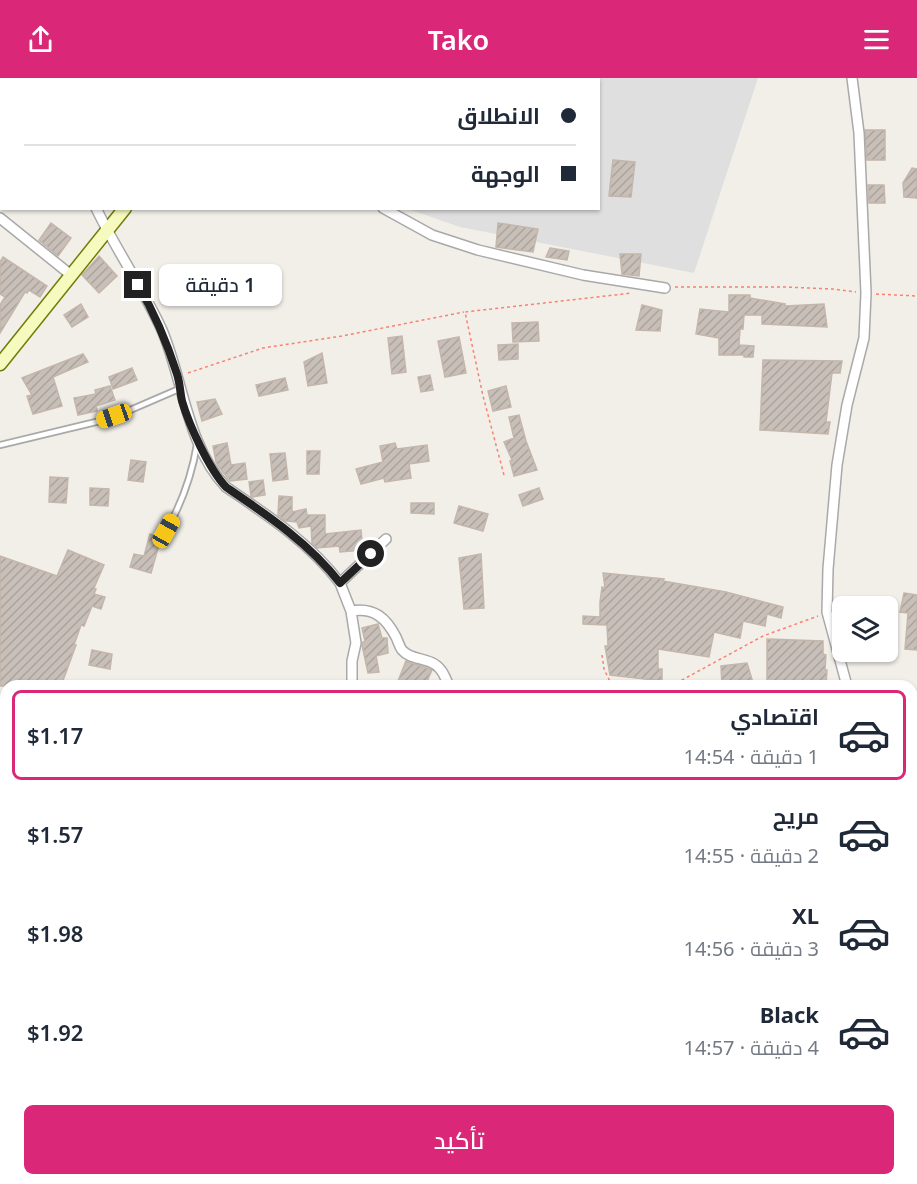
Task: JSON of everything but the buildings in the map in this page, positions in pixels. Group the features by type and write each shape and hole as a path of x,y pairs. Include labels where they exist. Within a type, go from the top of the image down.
{"street":[{"path":"845,680 827,612 828,569 837,465 847,405 864,338 866,293 859,133 852,78"},
{"path":"97,210 158,322 178,376 183,404 218,478 226,487 307,547 326,564 340,583 351,611 356,643 352,661 352,680"},
{"path":"0,364 123,210"},
{"path":"387,210 432,235 478,250 583,275 665,288"},
{"path":"0,218 71,275"},
{"path":"340,583 386,539"},
{"path":"351,611 361,609 383,617 403,650 433,663 440,668 446,680"}],"lane":[{"path":"0,445 100,421 179,388"},
{"path":"166,531 184,495 190,477 197,437"}],"path":[{"path":"665,288 783,287 917,296"},
{"path":"178,376 263,348 342,336 465,312 641,291"},
{"path":"465,312 483,396 504,475"},
{"path":"682,680 764,636 827,612"},
{"path":"602,655 604,669 609,680"}],"shaded area":[{"path":"600,78 758,78 694,273 460,227 411,210 600,210"}],"route":[{"path":"138,285 162,331 178,376 183,404 201,447 218,478 226,487 307,547 326,564 340,583 371,554"}]}
